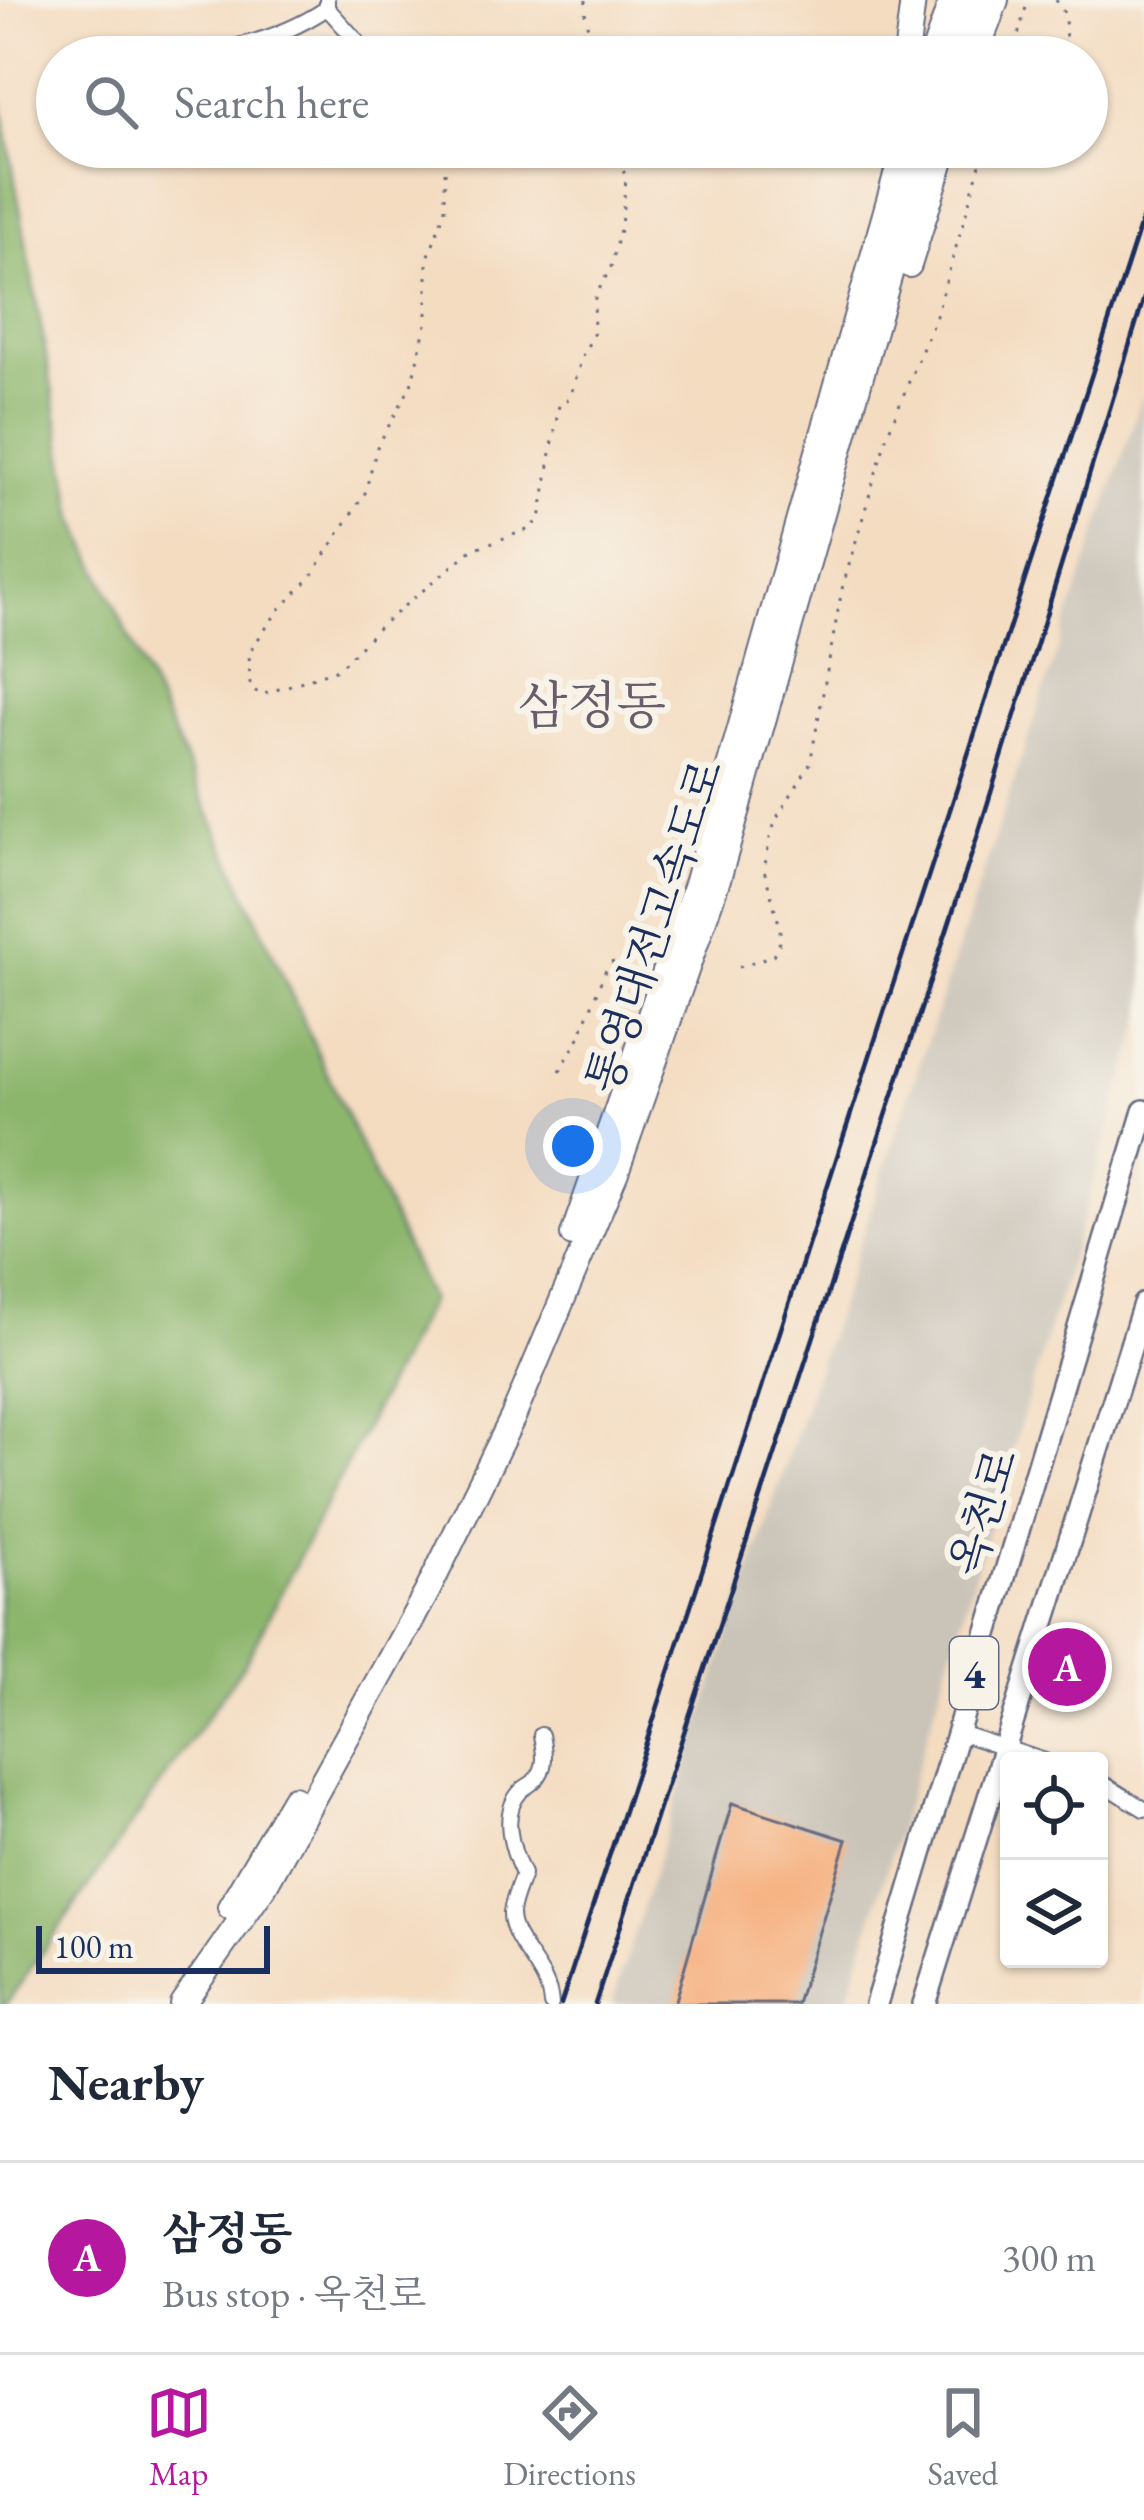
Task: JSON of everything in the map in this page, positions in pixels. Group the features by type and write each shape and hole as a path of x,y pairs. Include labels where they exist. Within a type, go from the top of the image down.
{"highway":[{"path":"909,36 913,0"},
{"path":"939,36 952,0"},
{"path":"960,36 972,0"},
{"path":"983,36 996,0"},
{"path":"872,259 887,168"},
{"name":"통영대전고속도로","path":"163,2004 241,1892 412,1589 516,1376 555,1283 697,880 898,168"},
{"name":"통영대전고속도로","path":"182,2004 264,1887 427,1592 513,1418 616,1172 719,876 920,168"},
{"path":"814,539 878,364 939,168"}],"main road":[{"name":"옥천로","path":"876,2004 1144,1111"},
{"name":"옥천로","path":"924,2004 1144,1304"}],"street":[{"path":"267,36 327,4 353,36"},
{"path":"956,1732 1020,1752"},
{"path":"541,1735 543,1769 520,1792 511,1815 514,1855 523,1874 511,1914 515,1930 546,1977 550,2004"},
{"path":"1108,1787 1144,1809"}],"path":[{"path":"586,0 585,19 591,36"},
{"path":"1018,36 1028,0"},
{"path":"1057,0 1065,14 1066,36"},
{"path":"445,168 445,210 427,261 427,320 411,386 377,447 365,493 311,577 278,611 249,652 250,687 261,694 338,668 380,626 473,549 530,529 540,519 559,405 570,398 584,350 593,338 595,297 611,267 621,225 626,179 623,168"},
{"path":"739,967 773,955 780,942 764,870 770,838 776,819 810,764 842,590 887,435 936,316 979,168"},
{"path":"560,1071 581,1034 604,974 611,963 622,959"}],"shaded area":[{"path":"1144,392 1144,1013 846,2004 612,2004 726,1643"}],"green space":[{"path":"0,96 75,518 430,1300 246,1661 6,2004 0,2004"}],"building":[{"path":"732,1803 847,1840 797,2004 674,2004"}],"railway":[{"path":"561,2004 1144,214"},
{"path":"595,2004 976,841 1144,298"}],"place":[{"name":"삼정동","path":"1067,1667"}],"district":[{"name":"삼정동","path":"592,705"}]}
